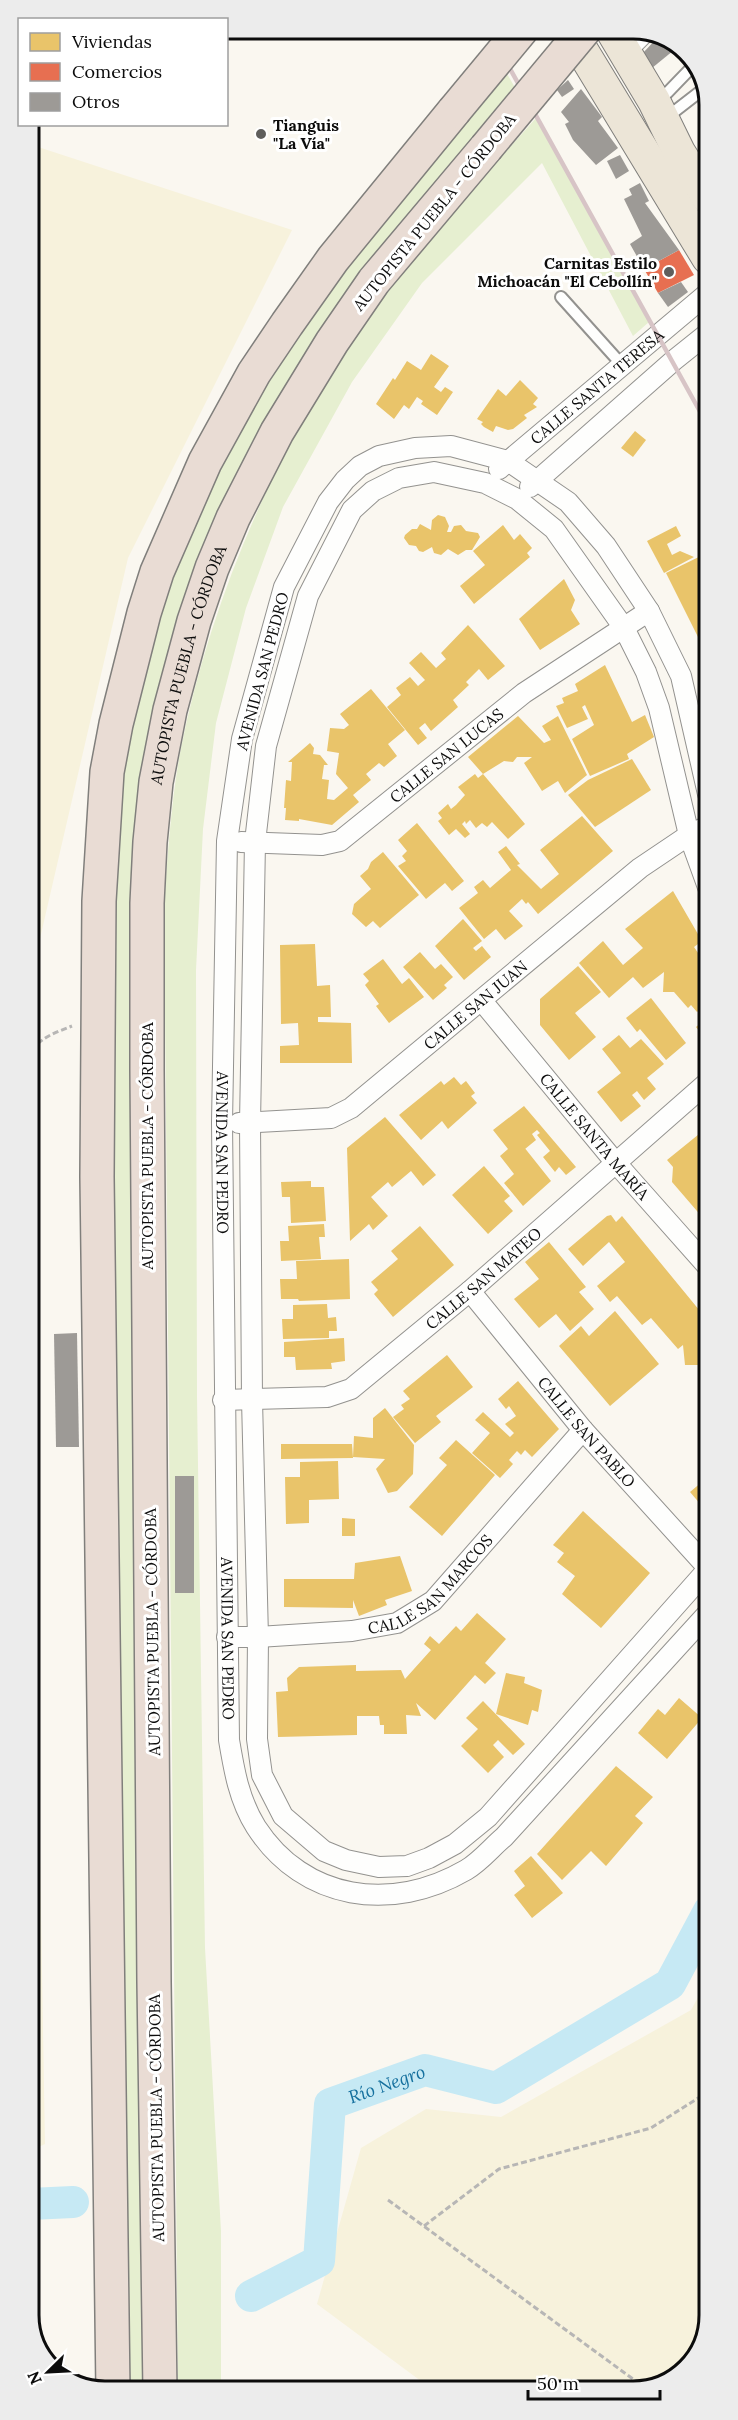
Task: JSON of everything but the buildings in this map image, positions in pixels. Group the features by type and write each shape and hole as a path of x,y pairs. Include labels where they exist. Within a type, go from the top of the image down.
{"highway":[{"path":"112,2381 98,1634 93,1182 99,1014 99,901 107,772 129,668 157,573 205,462 261,363 333,259 514,39"},
{"name":"AUTOPISTA PUEBLA - CÓRDOBA","path":"160,2381 159,1739 147,903 156,782 168,720 194,621 212,568 233,518 276,432 298,394 374,281 577,39"}],"main road":[{"path":"574,39 699,244"},
{"path":"628,39 679,152 699,184"},
{"path":"652,169 679,152"}],"street":[{"name":"CALLE SANTA TERESA","path":"485,483 508,461 699,301"},
{"name":"CALLE SANTA TERESA","path":"517,499 699,340"},
{"name":"AVENIDA SAN PEDRO","path":"699,755 681,676 649,611 606,546 568,502 538,480 508,461 451,446 415,448 379,456 360,466 345,480 328,502 284,587 242,739 227,841 222,1123 223,1400 229,1740 236,1782 256,1827 292,1867 314,1881 336,1889 364,1894 405,1894 428,1888 468,1869 504,1837 699,1623"},
{"name":"AVENIDA SAN PEDRO","path":"699,864 689,835 659,708 646,672 624,628 555,529 517,499 485,483 434,472 399,478 373,491 352,510 308,596 266,746 255,842 250,1123 252,1400 258,1637 257,1739 262,1775 283,1816 324,1851 346,1860 380,1867 407,1866 429,1858 455,1844 488,1817 699,1580"},
{"name":"CALLE SAN LUCAS","path":"227,841 322,845 340,842 524,693 649,611"},
{"name":"CALLE SAN JUAN","path":"222,1123 331,1118 351,1108 640,868 699,830"},
{"name":"CALLE SANTA MARÍA","path":"482,1001 615,1162 699,1257"},
{"name":"CALLE SAN MATEO","path":"223,1400 327,1397 351,1389 470,1292 699,1090"},
{"name":"CALLE SAN PABLO","path":"470,1292 583,1430 699,1558"},
{"name":"CALLE SAN MARCOS","path":"227,1637 352,1631 397,1623 433,1601 583,1430"}],"lane":[{"path":"659,111 667,93 689,70"},
{"path":"659,111 698,91"},
{"path":"561,297 623,366"}],"path":[{"path":"39,1042 99,1014"},
{"path":"424,2226 499,2169 651,2128 699,2098"},
{"path":"388,2200 635,2381"}],"shaded area":[{"path":"39,147 292,230 128,558 39,943"},
{"path":"39,1797 45,2144 39,2147"},
{"path":"699,1996 699,2315 690,2348 677,2365 658,2376 633,2381 421,2381 317,2304 361,2148 426,2109 501,2117 691,2010"}],"green space":[{"path":"506,72 517,91 305,360 154,742 150,2381 125,2381 107,958 117,814 128,738 147,652 192,518 254,396 334,276"},
{"path":"536,118 649,322 633,336 542,163 422,283 352,382 283,507 246,608 216,723 203,829 196,970 197,1396 205,1948 221,2231 221,2381 178,2381 164,905 170,826 181,748 195,687 213,626 260,505 320,390 354,336 391,286"}],"waterway":[{"name":"Río Negro","path":"251,2296 319,2261 330,2104 425,2070 496,2088 670,1984 699,1930"},
{"name":"Río Negro","path":"39,2204 73,2202"}],"railway":[{"path":"494,39 699,410"}],"place":[{"name":"Tianguis \"La Vía\"","path":"261,134"},
{"name":"Carnitas Estilo Michoacán \"El Cebollín\"","path":"669,272"}]}
